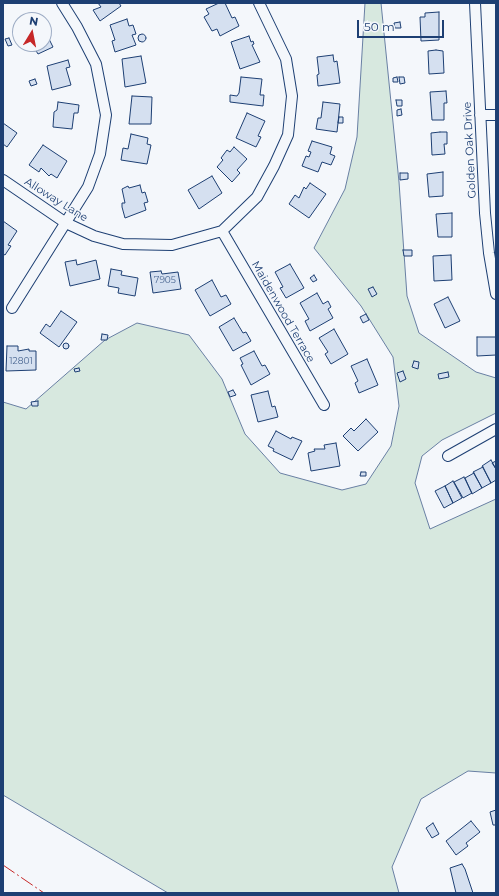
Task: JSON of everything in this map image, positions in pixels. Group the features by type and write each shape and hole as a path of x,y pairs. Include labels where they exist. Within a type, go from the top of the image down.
{"street":[{"path":"12,308 88,187 100,154 106,114 96,64 77,27 62,3"},
{"name":"Alloway Lane","path":"3,180 66,223 94,236 122,244 172,245 222,231 257,197 274,166 288,135 292,96 286,59 259,3"},
{"name":"Golden Oak Drive","path":"475,3 480,115 489,253 496,294"},
{"path":"480,115 496,115"},
{"name":"Maidenwood Terrace","path":"222,231 324,404"},
{"path":"448,456 496,429"}],"shaded area":[{"path":"365,3 381,3 399,182 407,296 419,333 476,372 496,378 496,413 442,440 422,456 415,483 430,529 496,499 496,773 468,771 421,799 392,867 399,893 168,893 3,795 3,402 26,409 105,340 137,323 189,335 222,379 245,434 280,473 342,490 366,484 391,446 399,406 393,357 361,306 314,248 345,189 357,137"}],"building":[{"path":"98,3 119,3 121,6 100,21 93,10 101,7"},
{"path":"219,3 225,3 232,18 235,17 239,26 220,36 217,29 212,31 204,17 209,14 206,9"},
{"path":"439,12 439,40 421,41 420,17 425,17 425,13"},
{"path":"127,19 129,26 133,25 136,34 132,35 136,45 115,52 112,41 115,40 110,25"},
{"path":"400,22 401,28 395,28 394,23"},
{"path":"142,34 145,35 145,41 142,42 139,41 138,38 139,35"},
{"path":"249,36 251,42 253,41 254,44 252,45 260,62 240,69 231,42"},
{"path":"9,38 12,45 8,46 5,39"},
{"path":"428,51 443,51 444,73 429,74"},
{"path":"333,55 334,62 337,61 340,83 318,86 317,75 319,74 317,57"},
{"path":"141,56 146,83 125,87 122,59"},
{"path":"68,60 70,67 66,68 71,85 52,90 47,66"},
{"path":"241,77 262,79 260,95 264,95 263,106 230,102 230,95 237,96 239,93"},
{"path":"397,77 398,82 393,82 393,78"},
{"path":"399,77 404,77 405,83 400,84"},
{"path":"35,79 37,84 31,86 29,81"},
{"path":"446,91 447,103 444,103 444,120 432,120 430,92"},
{"path":"132,96 152,97 151,124 129,124"},
{"path":"396,100 402,100 402,106 397,106"},
{"path":"58,102 79,105 78,113 74,113 72,129 53,127 54,112 57,110"},
{"path":"323,102 340,104 337,132 316,129 318,118 321,118"},
{"path":"401,109 402,115 397,116 397,110"},
{"path":"247,113 265,121 258,136 261,137 256,147 236,138"},
{"path":"339,117 343,117 343,123 338,123"},
{"path":"3,123 17,133 7,147 3,144"},
{"path":"447,132 447,144 444,144 445,154 432,155 431,133"},
{"path":"131,134 148,138 147,144 151,145 147,164 121,160 123,148 128,149"},
{"path":"312,141 332,147 330,154 335,156 331,165 322,162 318,172 302,166 306,156 309,157 311,152 308,151"},
{"path":"43,145 67,161 57,178 51,174 49,176 41,168 39,172 29,165"},
{"path":"234,147 247,159 237,170 240,173 232,182 217,167 223,160 221,158 227,150 230,152"},
{"path":"443,172 443,196 429,197 427,174"},
{"path":"400,173 408,173 408,179 400,180"},
{"path":"212,176 222,193 199,209 188,190"},
{"path":"310,183 326,194 309,218 289,204 295,195 299,198 304,187 306,189"},
{"path":"140,185 142,193 145,192 148,202 144,203 146,210 125,218 122,207 122,203 125,203 122,189 128,186 129,188"},
{"path":"452,213 452,237 438,237 436,214"},
{"path":"3,221 17,231 8,245 11,246 5,255 3,254"},
{"path":"403,250 412,250 412,256 404,256"},
{"path":"451,255 452,280 434,281 433,256"},
{"path":"76,260 77,265 96,260 100,279 70,286 65,262"},
{"path":"290,264 304,288 286,298 280,288 283,287 275,272"},
{"path":"111,269 122,271 121,275 138,278 135,296 118,293 119,288 108,286"},
{"path":"161,271 162,274 178,272 181,289 153,293 150,272"},
{"path":"314,275 317,280 313,282 310,278"},
{"path":"212,280 221,297 226,295 231,304 210,316 195,290"},
{"path":"373,287 377,294 372,297 368,289"},
{"path":"317,293 323,304 328,301 331,307 328,309 333,318 310,331 305,321 309,319 300,303"},
{"path":"448,297 460,321 445,328 434,304"},
{"path":"61,311 77,322 59,347 40,333 46,324 50,327"},
{"path":"366,314 369,320 363,323 360,317"},
{"path":"234,318 243,333 246,332 251,341 233,351 219,327"},
{"path":"334,329 348,354 331,364 325,354 328,352 319,338"},
{"path":"102,334 108,335 107,340 101,340"},
{"path":"477,337 496,337 496,355 477,356"},
{"path":"66,343 69,346 66,349 63,346"},
{"path":"7,346 18,346 18,351 29,349 29,351 36,351 36,370 6,371"},
{"path":"254,351 262,366 265,365 270,374 251,385 241,365 243,364 240,358"},
{"path":"367,359 378,385 359,393 355,383 358,381 351,366"},
{"path":"414,361 419,362 418,369 412,367"},
{"path":"79,368 80,371 75,372 74,369"},
{"path":"403,371 406,379 400,382 397,373"},
{"path":"448,372 449,377 439,379 438,374"},
{"path":"233,390 236,395 230,397 228,392"},
{"path":"268,391 272,407 275,406 278,417 258,422 251,395"},
{"path":"38,401 38,406 32,406 31,402"},
{"path":"366,419 378,432 358,451 343,436 351,428 354,431"},
{"path":"276,431 291,439 292,437 302,441 292,460 273,451 274,449 268,446"},
{"path":"336,443 340,466 311,471 308,453 315,451 314,449 325,449 324,445"},
{"path":"491,460 496,469 496,480 491,483 482,466"},
{"path":"496,461 496,469 492,463"},
{"path":"483,467 491,483 482,488 473,472"},
{"path":"361,472 366,472 366,476 360,476"},
{"path":"474,473 482,488 472,494 465,478"},
{"path":"464,477 472,493 463,498 454,482"},
{"path":"453,481 462,498 453,503 445,486"},
{"path":"445,486 453,503 444,508 435,491"},
{"path":"496,810 496,825 493,825 490,812"},
{"path":"471,821 480,832 466,843 468,846 456,855 446,841"},
{"path":"433,823 439,834 432,838 426,828"},
{"path":"462,864 473,893 456,893 450,868"}],"power":[{"path":"3,865 44,893"}]}
